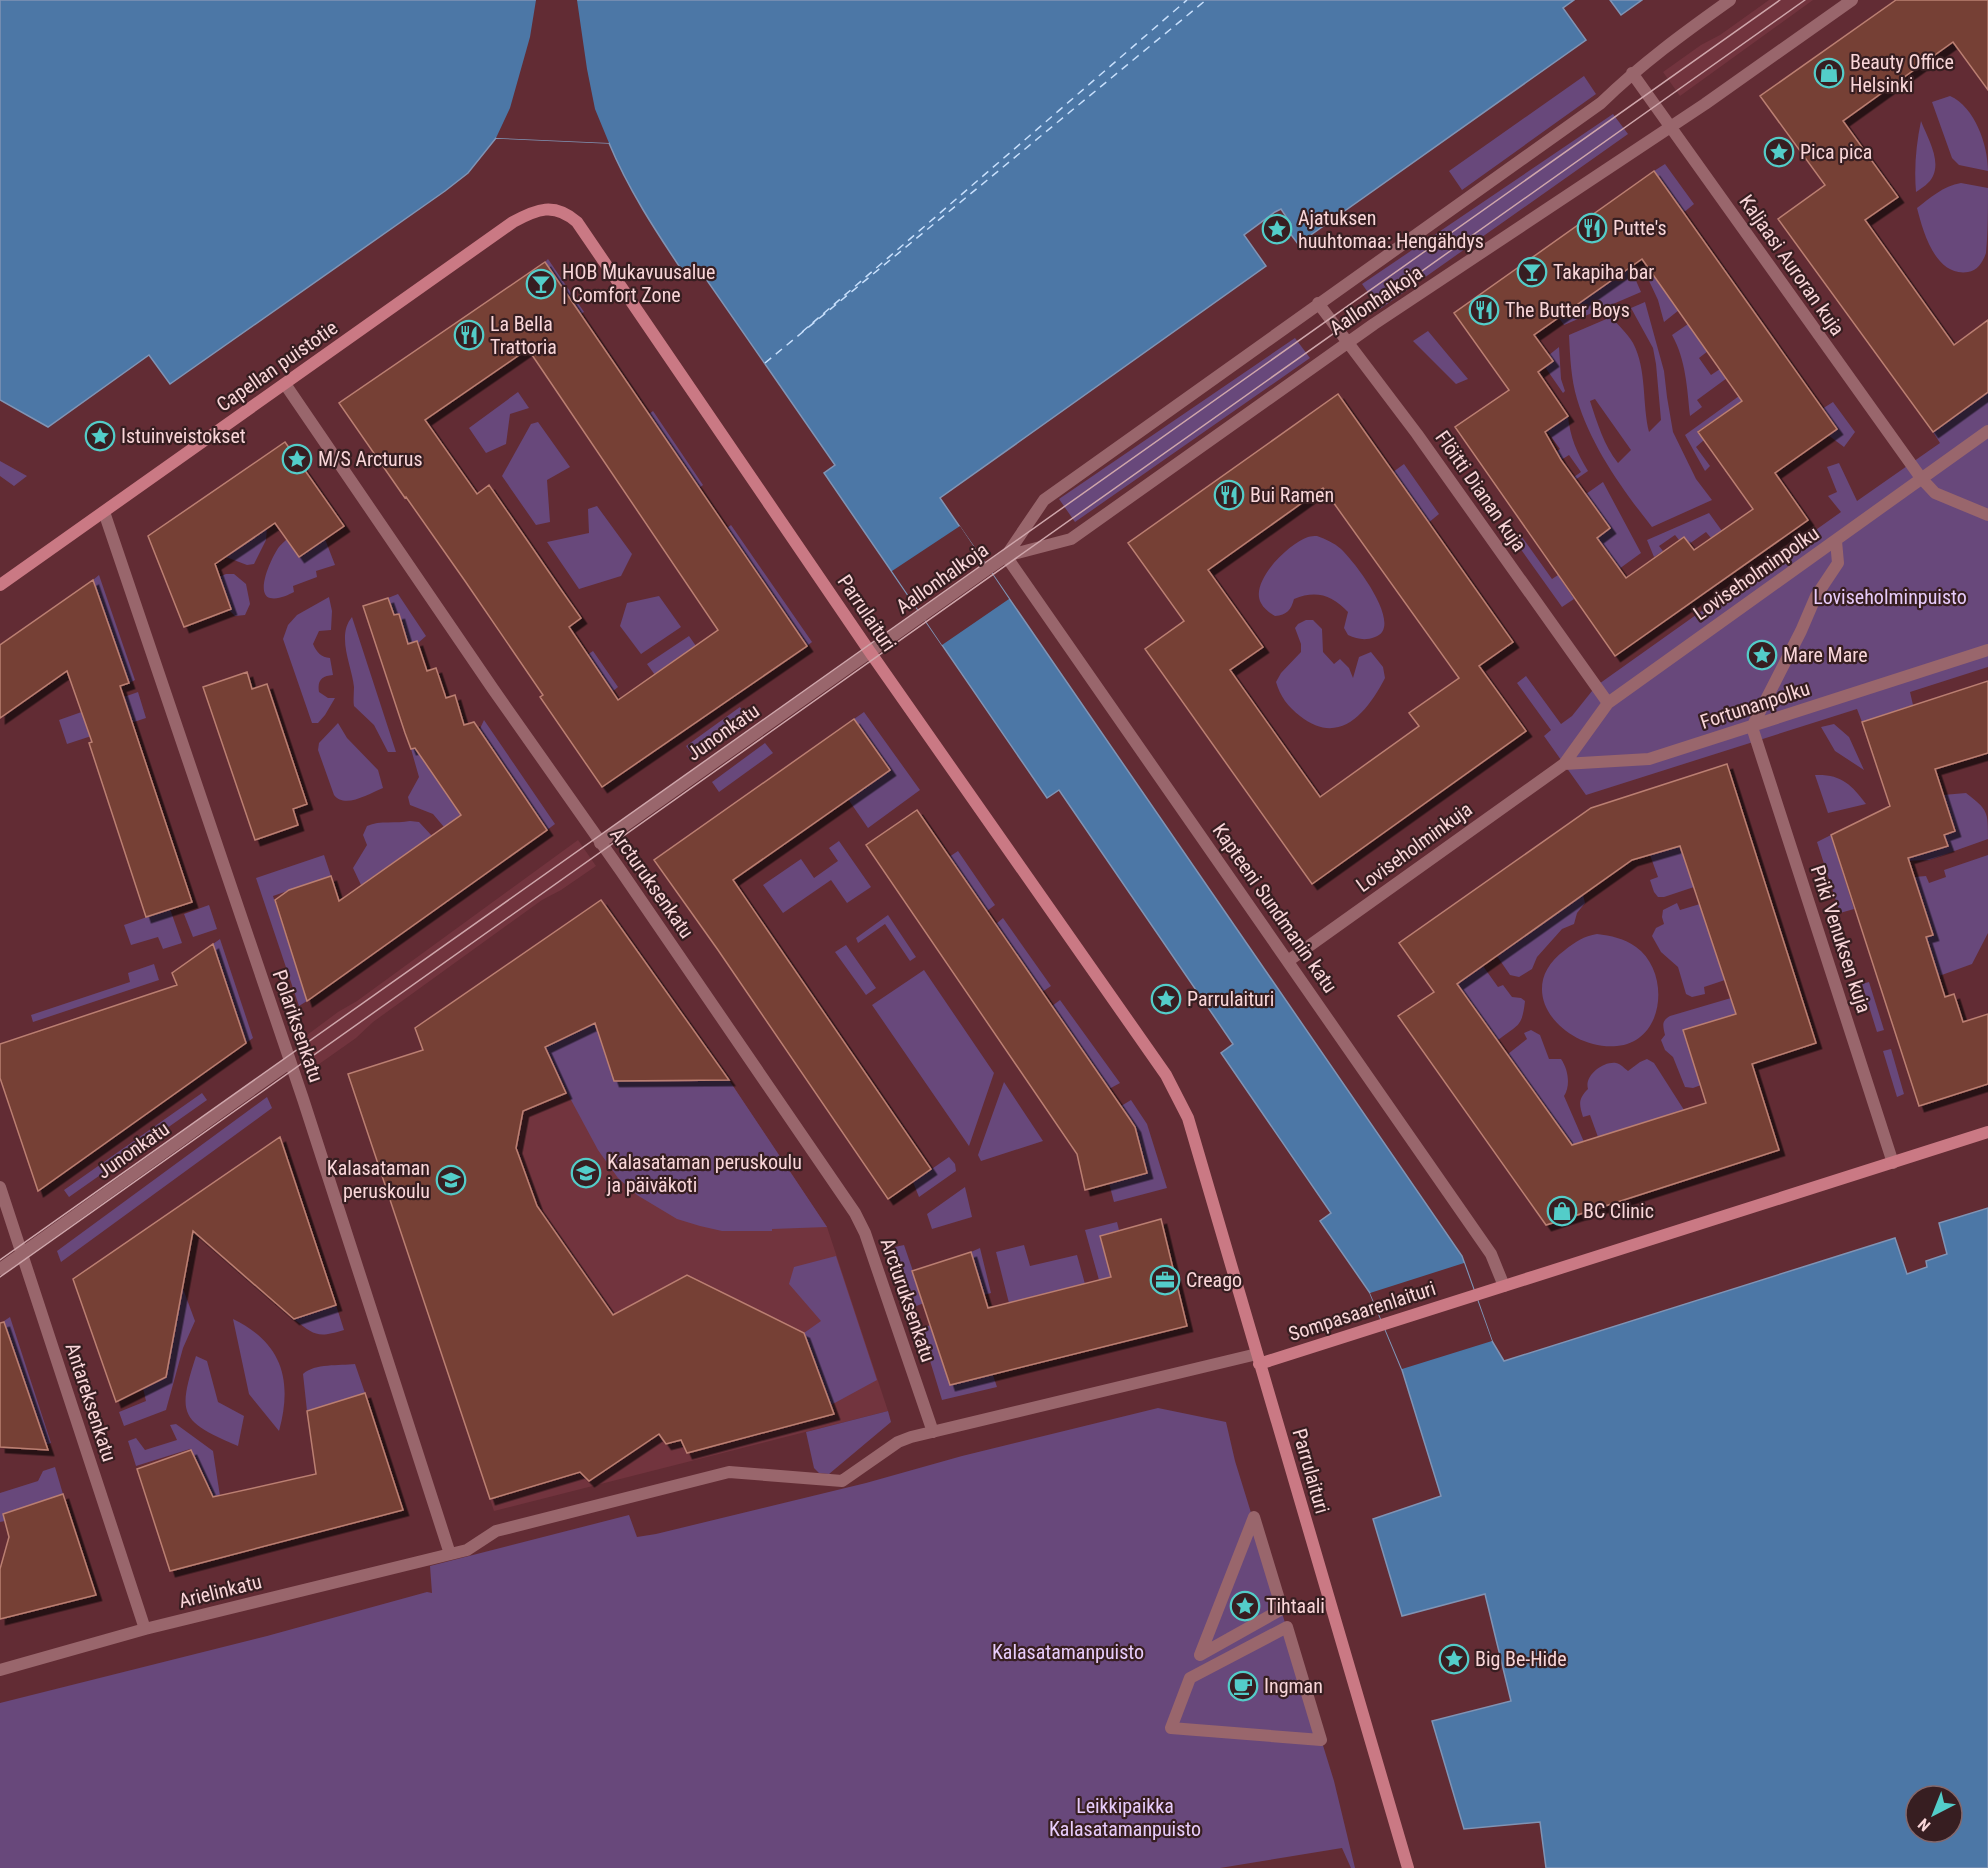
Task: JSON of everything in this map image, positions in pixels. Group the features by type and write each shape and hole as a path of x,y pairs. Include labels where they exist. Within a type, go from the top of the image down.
{"street":[{"name":"Aallonhalkoja","path":"870,652 1006,556 1044,500 1600,103 1665,46 1730,0"},
{"name":"Aallonhalkoja","path":"1006,556 1071,539 1347,343 1670,127 1852,0"},
{"name":"Kaljaasi Auroran kuja","path":"1632,73 1921,478 1935,493 1988,515"},
{"name":"Capellan puistotie","path":"0,585 513,222 539,209 552,210"},
{"name":"Parrulaituri","path":"552,210 566,213 577,222 870,652 1160,1066 1180,1098 1188,1118 1408,1868"},
{"name":"Flöitti Dianan kuja","path":"1318,303 1417,434 1608,703"},
{"name":"Arcturuksenkatu","path":"285,384 855,1213 865,1233 933,1432"},
{"name":"Loviseholminpolku","path":"1558,768 1608,703 1988,431"},
{"name":"Polariksenkatu","path":"104,512 289,1063 450,1554"},
{"path":"1752,727 1801,631 1816,596 1838,563 1836,541"},
{"name":"Kapteeni Sundmanin katu","path":"1006,556 1491,1254 1504,1286"},
{"name":"Fortunanpolku","path":"1558,768 1649,759 1988,650"},
{"name":"Junonkatu","path":"600,843 870,652"},
{"name":"Priki Venuksen kuja","path":"1752,727 1893,1164"},
{"name":"Loviseholminkuja","path":"1288,961 1558,768"},
{"name":"Junonkatu","path":"0,1269 289,1063"},
{"name":"Sompasaarenlaituri","path":"1258,1359 1383,1325 1571,1263 1893,1164 1988,1132"},
{"name":"Antareksenkatu","path":"0,1188 146,1629"},
{"name":"Arielinkatu","path":"0,1670 146,1629 467,1550 496,1531 729,1472 842,1481 898,1442 933,1432 1258,1359"},
{"path":"1254,1516 1282,1609 1200,1655 1250,1527 1254,1516"},
{"path":"1287,1627 1321,1740 1171,1728 1190,1678 1287,1627"}],"shaded area":[{"path":"1769,0 1813,0 1680,96 1663,72"},
{"path":"578,840 596,866 542,900 312,1069 303,1038"},
{"name":"Kalasataman peruskoulu ja päiväkoti","path":"601,900 729,1080 827,1227 888,1411 494,1511 348,1074 423,1050 415,1028"}],"green space":[{"path":"1584,76 1596,94 1462,190 1449,171"},
{"path":"1950,96 1959,101 1973,118 1983,139 1988,171 1959,165 1952,158 1932,102"},
{"path":"1613,114 1628,134 1380,309 1362,284"},
{"path":"1921,121 1932,148 1935,169 1930,181 1916,192 1916,156"},
{"path":"1665,164 1694,204 1683,213 1654,171"},
{"path":"1961,183 1988,188 1986,253 1979,265 1968,272 1957,272 1939,260 1927,240 1917,208 1932,196"},
{"path":"548,259 584,312 580,314 545,262"},
{"path":"1647,266 1679,310 1664,322 1658,300 1643,268"},
{"path":"1630,267 1641,292 1564,325 1559,318"},
{"path":"1645,302 1664,371 1673,432 1696,479 1712,500 1652,527 1619,482 1590,433 1577,399 1571,367 1569,335 1611,317 1631,339 1637,353 1649,432 1661,420 1656,364 1653,348 1631,308","holes":["1595,399 1631,450 1618,463 1605,441 1590,401"]},
{"path":"1688,324 1708,351 1699,358 1711,375 1720,369 1727,378 1697,400 1702,407 1690,416 1683,364 1672,335"},
{"path":"1428,331 1468,379 1456,384 1413,341"},
{"path":"1295,338 1310,358 1075,522 1059,499"},
{"path":"1559,347 1561,379 1565,391 1563,393 1545,367 1553,361 1549,355"},
{"path":"1746,391 1749,396 1698,431 1704,440 1696,447 1710,466 1705,471 1685,435"},
{"path":"518,392 529,408 510,414 506,444 486,453 469,428"},
{"name":"Loviseholminpuisto","path":"1988,392 1988,667 1910,692 1913,705 1862,722 1857,709 1586,795 1544,736 1551,730 1517,683 1526,676 1561,724 1572,716 1596,686 1841,512 1828,496 1837,492 1827,467 1839,463 1857,501 1940,443 1933,432"},
{"path":"1833,402 1855,432 1844,447 1828,435 1837,429 1822,409"},
{"path":"653,411 703,485 699,488 649,414"},
{"path":"1568,416 1575,445 1588,471 1575,480 1574,477 1581,472 1569,455 1561,460 1552,455 1560,449 1547,431"},
{"path":"538,422 570,467 547,480 550,522 536,525 502,476 531,424"},
{"path":"0,461 27,476 14,486 0,476"},
{"path":"1404,464 1439,514 1428,523 1393,472"},
{"path":"1603,482 1641,553 1619,569 1597,538 1586,494"},
{"path":"597,506 632,554 621,576 579,589 547,542 589,533 588,509"},
{"path":"1709,513 1722,531 1711,538 1706,532 1689,544 1684,537 1679,540 1675,535 1659,546 1663,551 1654,557 1647,540"},
{"path":"731,525 812,642 807,646 727,528"},
{"path":"267,528 266,540 254,564 247,565 226,557"},
{"path":"1317,536 1341,549 1366,580 1381,608 1384,621 1383,631 1375,637 1361,639 1348,635 1344,628 1348,612 1330,598 1317,595 1302,596 1294,599 1288,611 1275,616 1261,603 1259,594 1261,585 1273,564 1300,541"},
{"path":"1522,537 1552,579 1558,575 1574,599 1562,607 1515,541"},
{"path":"287,539 300,557 325,539 335,565 316,571 317,577 293,586 294,592 280,598 270,598 264,590 268,568 274,554"},
{"path":"234,574 246,584 250,604 245,615 235,616 229,610 231,609 219,577"},
{"path":"99,575 135,680 129,683 93,580"},
{"path":"398,594 426,636 418,643 408,644 399,614 394,615 388,598"},
{"path":"659,596 681,627 641,654 620,626 627,603"},
{"path":"329,597 332,611 331,630 319,631 313,644 320,654 330,658 333,675 321,679 319,692 328,698 335,698 318,723 312,723 283,639 288,625 297,615"},
{"path":"352,617 396,752 388,752 374,725 354,706 353,679 345,642 347,625"},
{"path":"1306,620 1313,620 1322,629 1323,652 1334,664 1340,659 1349,668 1353,678 1359,657 1371,652 1383,667 1385,678 1370,703 1350,722 1339,727 1327,728 1314,725 1300,716 1285,701 1276,682 1281,673 1301,652 1301,644 1295,628"},
{"path":"689,636 696,646 655,675 647,664"},
{"path":"593,651 618,687 612,692 572,665"},
{"path":"138,692 146,718 67,744 59,720"},
{"path":"740,707 747,717 694,756 686,746"},
{"path":"864,712 920,790 868,828 848,799 890,770 854,719"},
{"path":"484,720 555,824 547,830 484,737 477,735"},
{"path":"338,723 347,738 378,770 383,788 350,801 344,801 334,795 318,750 319,743"},
{"path":"1834,724 1849,737 1864,770 1835,751 1821,727"},
{"path":"765,743 773,753 719,792 712,782"},
{"path":"424,745 461,815 444,827 433,814 410,805 408,797 419,777 411,749"},
{"path":"1815,775 1839,778 1850,786 1866,804 1828,813"},
{"path":"1966,793 1979,803 1985,812 1988,822 1988,839 1929,860 1899,861 1947,846 1944,835 1955,831 1943,795"},
{"path":"419,822 432,836 361,885 353,868 367,845 363,835 367,826 377,823"},
{"path":"1831,835 1854,909 1840,913 1817,842"},
{"path":"839,841 871,887 847,903 831,880 783,913 763,885 801,859 814,878 838,861 829,848"},
{"path":"1680,846 1694,887 1658,897 1650,880 1658,877 1650,855"},
{"path":"958,851 995,905 987,911 949,857"},
{"path":"324,855 331,876 273,896 307,1001 299,1006 256,878"},
{"path":"1988,855 1988,933 1972,964 1939,976 1926,937 1933,935 1918,890 1904,878 1926,876 1929,883 1946,877 1944,870"},
{"path":"1583,895 1585,903 1577,913 1574,924 1562,929 1537,957 1532,969 1519,977 1510,975 1497,956"},
{"path":"1677,903 1680,910 1700,904 1725,980 1704,987 1705,994 1692,997 1686,994 1678,967 1661,952 1652,936 1656,928 1664,924 1663,910"},
{"path":"209,905 217,929 193,937 184,914"},
{"path":"170,909 182,943 163,949 158,937 131,945 124,925"},
{"path":"888,915 916,957 910,961 885,924 858,943 856,938"},
{"path":"1003,918 1051,986 1042,992 996,924"},
{"path":"1597,934 1622,939 1636,947 1647,958 1655,972 1658,1004 1653,1020 1645,1032 1633,1042 1617,1046 1597,1045 1579,1039 1550,1015 1543,999 1542,983 1549,966 1572,944"},
{"path":"220,939 253,1038 246,1043 213,944"},
{"path":"846,945 876,988 866,995 835,952"},
{"path":"154,964 159,980 33,1022 31,1015 130,982 128,973"},
{"path":"1483,966 1498,987 1503,985 1512,997 1525,1001 1521,1021 1498,1040 1457,984"},
{"path":"924,970 994,1073 969,1146 872,1005"},
{"path":"1869,982 1884,1030 1877,1032 1862,984"},
{"path":"1731,998 1736,1014 1683,1031 1701,1085 1693,1088 1685,1087 1673,1057 1665,1050 1661,1040 1665,1035 1664,1022 1670,1016"},
{"path":"1060,1000 1120,1083 1109,1089 1052,1006"},
{"path":"595,1023 614,1081 729,1080 827,1227 772,1229 772,1231 722,1231 677,1219 637,1195 618,1178 598,1150 543,1048"},
{"path":"1531,1030 1540,1035 1549,1059 1561,1059 1563,1063 1568,1082 1564,1096 1584,1142 1562,1149 1555,1121 1508,1054 1527,1039 1524,1033"},
{"path":"1891,1049 1904,1094 1897,1097 1883,1051"},
{"path":"1647,1059 1654,1063 1684,1110 1598,1137 1590,1115 1583,1117 1580,1105 1582,1096 1588,1089 1589,1079 1596,1070 1606,1064 1616,1063 1628,1071"},
{"path":"1004,1082 1043,1141 981,1161 978,1155"},
{"path":"202,1093 207,1100 69,1197 64,1190"},
{"path":"267,1097 272,1108 61,1262 57,1251"},
{"path":"1131,1100 1147,1124 1167,1188 1114,1202 1109,1183 1147,1173 1135,1127 1121,1106"},
{"path":"949,1157 955,1164 956,1171 919,1197 913,1182"},
{"path":"965,1187 972,1217 932,1229 927,1214"},
{"path":"1117,1222 1119,1230 1100,1236 1111,1277 1099,1280 1085,1230"},
{"path":"904,1245 924,1303 914,1307 895,1247"},
{"path":"1024,1245 1030,1266 1077,1255 1085,1284 1009,1303 996,1252"},
{"path":"980,1248 991,1293 984,1295 971,1252"},
{"path":"836,1256 877,1380 831,1405 804,1333 821,1321 789,1284 794,1267"},
{"path":"182,1286 195,1321 183,1348 166,1410 124,1426 119,1412 146,1401 143,1388"},
{"path":"336,1305 344,1330 317,1334 294,1319"},
{"path":"10,1317 51,1443 46,1445 4,1321"},
{"path":"233,1319 263,1339 280,1365 285,1395 279,1431 249,1394"},
{"path":"931,1325 950,1385 993,1375 997,1387 942,1400 920,1328"},
{"path":"196,1356 207,1361 218,1402 244,1416 238,1446 204,1430 188,1414 186,1391"},
{"path":"355,1364 365,1393 307,1411 303,1374 314,1368"},
{"name":"Kalasatamanpuisto","path":"1158,1408 1226,1422 1235,1461 1334,1781 1355,1868 1351,1868 1342,1848 1220,1868 0,1868 0,1703 267,1636 427,1592 432,1593 430,1566 629,1515 637,1537 656,1534"},
{"path":"888,1411 891,1422 829,1474 819,1473 814,1468 806,1432"},
{"path":"176,1424 213,1451 220,1496 213,1497 190,1449 136,1466 128,1441 136,1438 145,1450 177,1440 170,1425"},
{"path":"55,1467 63,1494 4,1514 5,1521 0,1522 0,1493 38,1481 43,1471"}],"water":[{"path":"0,0 1574,0 1563,8 1586,40 1298,244 1286,228 1291,224 1281,209 1275,212 1244,235 1266,266 940,498 1462,1256 1492,1341 1504,1361 1895,1238 1907,1274 1927,1267 1926,1261 1947,1254 1939,1223 1988,1208 1988,1868 1546,1868 1540,1822 1464,1829 1432,1721 1511,1701 1485,1594 1402,1616 1373,1519 1441,1496 1402,1370 1370,1293 1320,1221 1331,1213 1221,1053 1233,1044 1059,790 1047,798 824,473 835,465 695,263 683,272 633,193 609,143 496,138 468,173 445,191 170,384 149,355 48,427 0,400"},
{"path":"1610,0 1642,0 1621,15"}],"pier":[{"path":"536,0 577,0 595,109 609,143 496,138 510,108 530,37"},
{"path":"960,526 1009,599 942,645 892,571"},
{"path":"1464,1263 1492,1341 1402,1369 1370,1293"}],"building":[{"path":"1896,0 1988,0 1988,90 1953,42 1843,121 1898,197 1865,220 1954,345 1988,320 1988,392 1933,432 1778,219 1825,185 1760,96"},
{"path":"1654,171 1837,429 1775,473 1808,520 1615,656 1455,427 1509,390 1454,313","holes":["1642,259 1742,401 1698,432 1753,509 1694,550 1684,537 1626,578 1597,538 1610,528 1561,460 1545,432 1568,416 1538,372 1553,361 1534,335"]},
{"path":"545,262 807,646 602,787 540,697 543,695 465,581 339,403","holes":["528,349 718,630 618,700 569,627 581,618 489,485 477,494 425,420"]},
{"path":"1338,394 1513,642 1479,666 1526,731 1312,884 1145,649 1184,621 1128,543","holes":["1323,488 1459,678 1409,713 1419,726 1320,797 1230,670 1263,647 1208,570"]},
{"path":"285,442 344,526 299,557 275,523 215,564 231,609 184,627 148,536"},
{"path":"93,580 129,683 120,686 192,902 146,917 89,743 92,742 67,671 0,718 0,645"},
{"path":"388,598 394,615 399,614 408,644 417,641 427,671 436,668 446,698 455,695 464,725 474,722 547,830 307,1001 275,900 289,890 331,876 339,901 461,815 415,748 411,749 405,733 363,606"},
{"path":"247,672 252,689 267,684 307,804 293,809 298,825 255,840 203,687"},
{"path":"1988,681 1988,753 1935,769 1955,831 1944,835 1948,846 1908,858 1933,935 1926,937 1945,997 1954,994 1963,1022 1988,1014 1988,1084 1919,1106 1831,835 1890,806 1862,722"},
{"path":"854,719 890,770 733,880 931,1169 888,1199 654,860"},
{"path":"1727,764 1816,1043 1752,1064 1779,1150 1546,1225 1398,1016 1434,992 1399,943 1591,808","holes":["1680,846 1736,1014 1683,1030 1706,1103 1572,1145 1457,984 1632,860"]},
{"path":"917,810 1135,1127 1147,1173 1085,1190 1077,1154 866,845"},
{"name":"Kalasataman peruskoulu ja päiväkoti","path":"601,900 729,1080 614,1081 595,1023 545,1047 566,1093 523,1111 516,1148 537,1206 613,1315 687,1275 804,1333 834,1414 687,1453 681,1440 666,1444 659,1434 589,1481 580,1472 490,1499 348,1074 423,1050 415,1028"},
{"path":"213,944 246,1043 38,1191 0,1078 0,1044 177,985 172,973"},
{"path":"280,1137 336,1305 294,1319 193,1231 166,1377 116,1402 73,1279"},
{"path":"1161,1219 1187,1326 950,1385 912,1271 971,1252 988,1308 1111,1277 1100,1236"},
{"path":"4,1322 48,1450 0,1447 0,1323"},
{"path":"365,1393 403,1510 170,1571 137,1469 191,1450 213,1497 316,1474 307,1411"},
{"path":"63,1494 96,1595 0,1619 0,1569 9,1537 3,1514"}],"ferry route":[{"path":"802,332 1187,0"},
{"path":"765,363 1206,0"}],"tram line":[{"path":"0,1260 1780,0"},
{"path":"0,1277 1805,0"}],"place":[{"name":"Beauty Office Helsinki","path":"1829,73"},
{"name":"Pica pica","path":"1779,152"},
{"name":"Putte's","path":"1592,228"},
{"name":"Ajatuksen huuhtomaa: Hengähdys","path":"1277,229"},
{"name":"Takapiha bar","path":"1532,272"},
{"name":"HOB Mukavuusalue | Comfort Zone","path":"541,284"},
{"name":"The Butter Boys","path":"1484,310"},
{"name":"La Bella Trattoria","path":"469,335"},
{"name":"Istuinveistokset","path":"100,436"},
{"name":"M/S Arcturus","path":"297,459"},
{"name":"Bui Ramen","path":"1229,495"},
{"name":"Mare Mare","path":"1762,655"},
{"name":"Parrulaituri","path":"1166,999"},
{"name":"Kalasataman peruskoulu ja päiväkoti","path":"586,1173"},
{"name":"Kalasataman peruskoulu","path":"451,1180"},
{"name":"BC Clinic","path":"1562,1211"},
{"name":"Creago","path":"1165,1280"},
{"name":"Tihtaali","path":"1245,1606"},
{"name":"Big Be-Hide","path":"1454,1659"},
{"name":"Ingman","path":"1243,1686"}],"park label":[{"name":"Leikkipaikka Kalasatamanpuisto","path":"1125,1818"}]}
